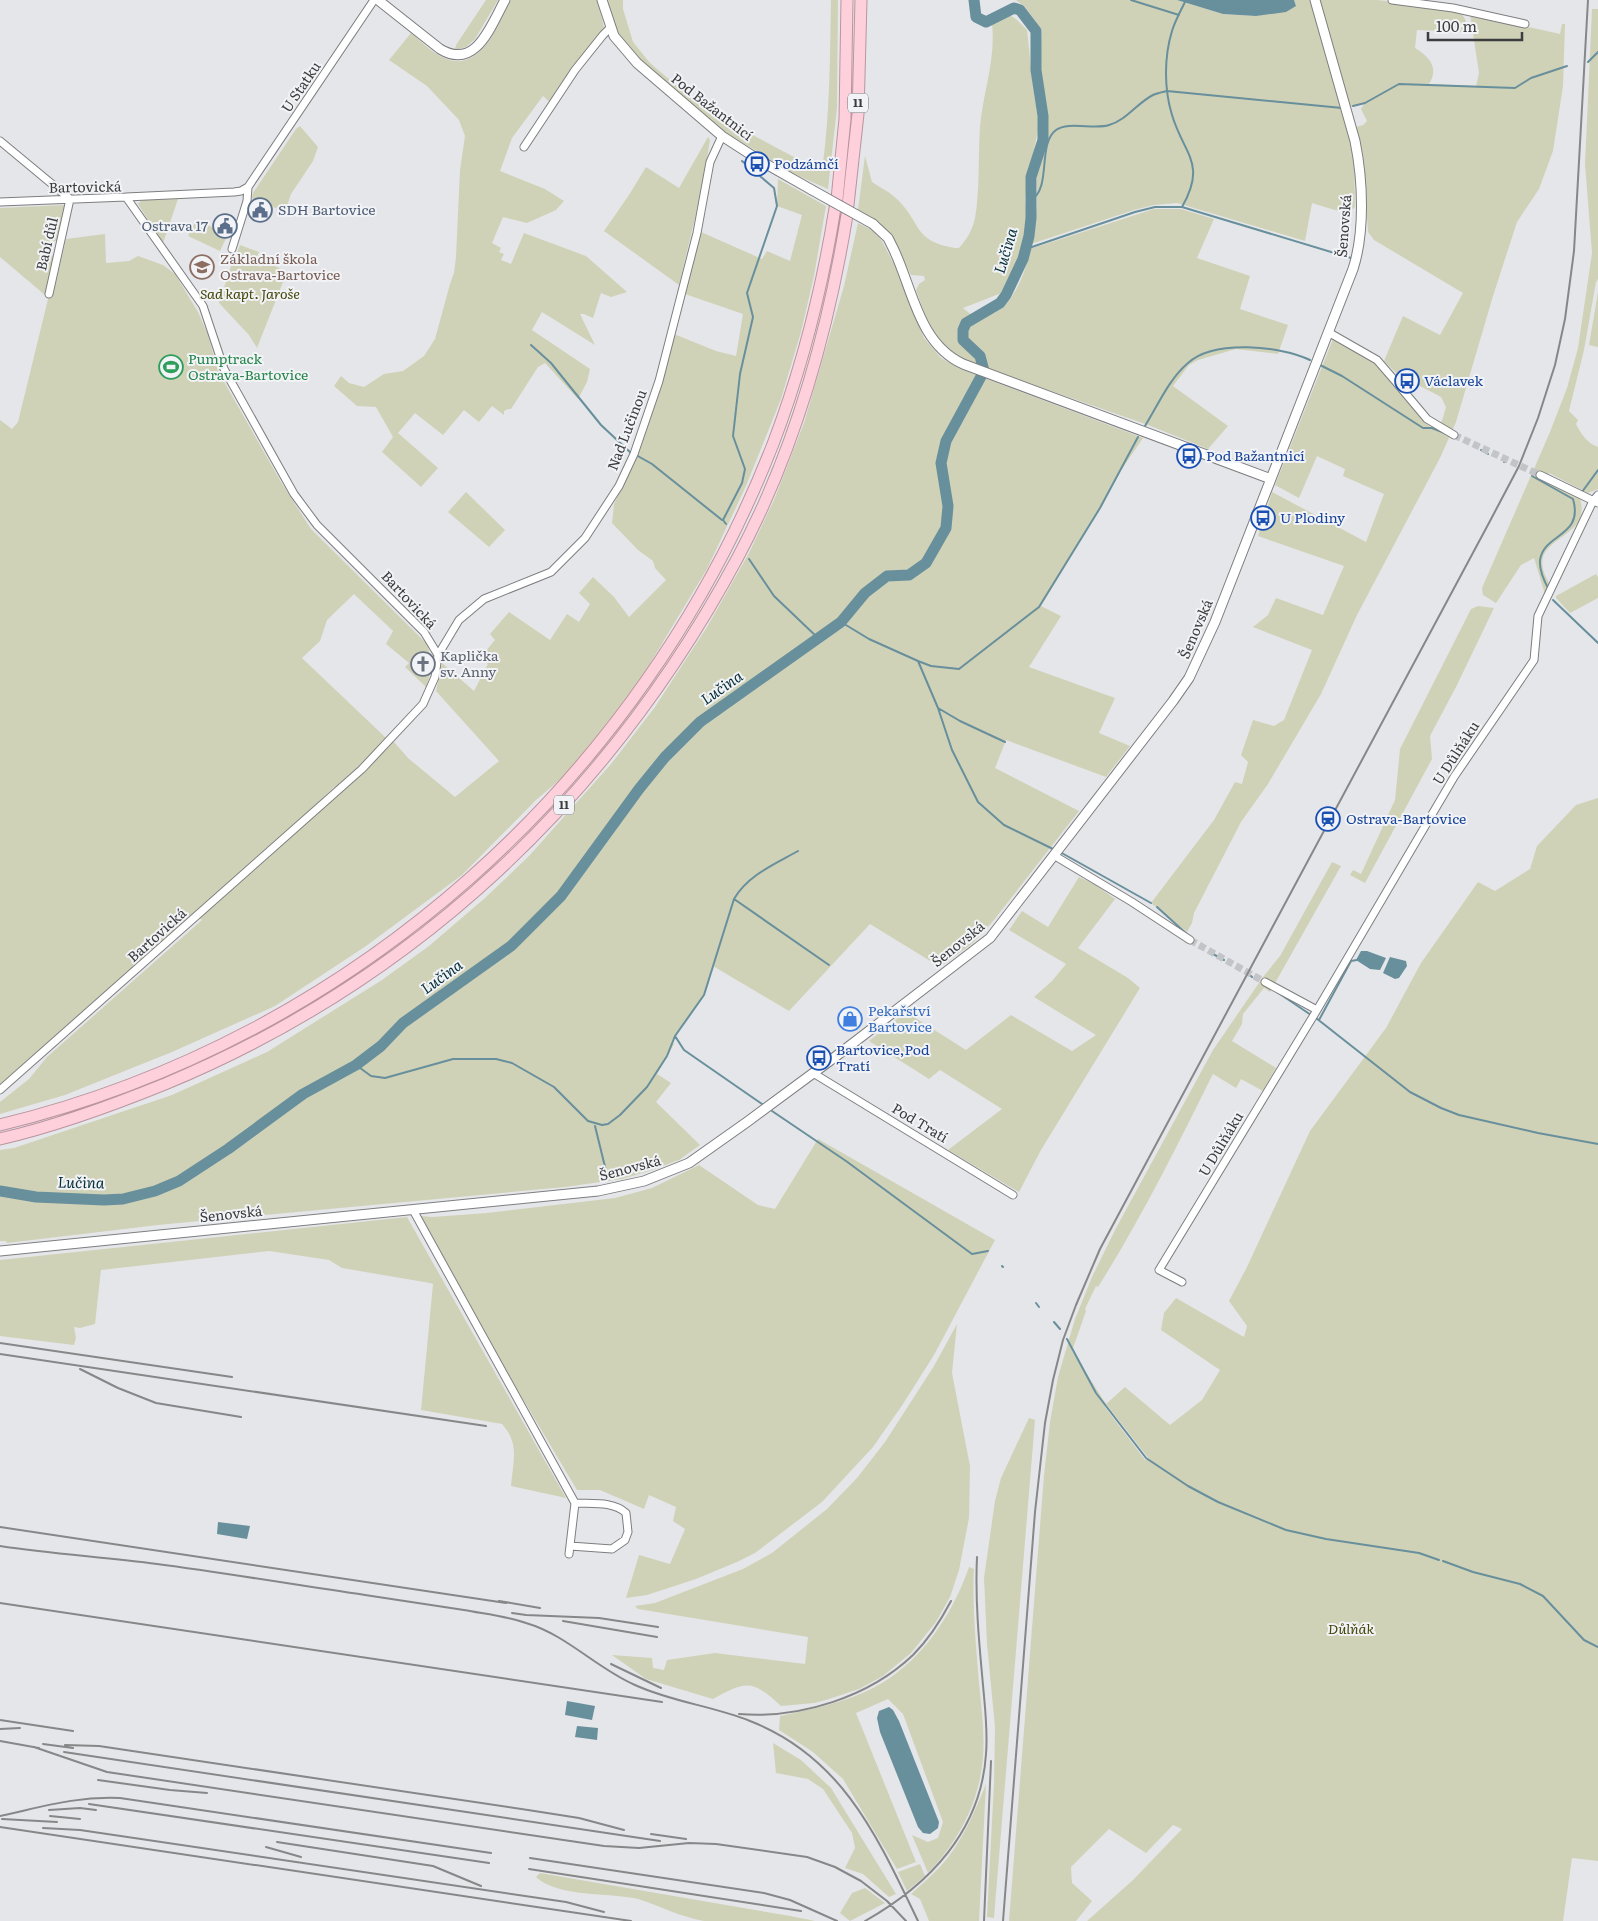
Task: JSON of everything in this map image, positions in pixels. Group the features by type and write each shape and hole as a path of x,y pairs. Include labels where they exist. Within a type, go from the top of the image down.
{"highway":[{"name":"11","path":"0,1125 79,1102 144,1079 221,1045 292,1007 376,953 476,875 588,759 639,692 704,590 748,502 773,444 799,368 822,281 836,204 844,119 847,0"},
{"name":"11","path":"0,1139 47,1127 149,1091 226,1057 298,1019 376,970 448,916 517,853 598,768 648,701 700,623 739,555 778,467 813,367 828,310 847,210 858,114 861,0"}],"street":[{"name":"U Statku","path":"232,249 247,201 248,187 374,0"},
{"path":"378,0 440,49 449,54 459,55 468,53 479,45 505,0"},
{"name":"Pod Bažantnicí","path":"602,0 610,28 620,44 637,63 722,136 759,160 873,224 884,234 893,248 922,322 932,339 945,354 963,364 1271,479"},
{"name":"Šenovská","path":"0,1251 598,1191 644,1181 689,1162 719,1143 990,938 1055,856 1189,678 1215,622 1357,257 1360,183 1355,142 1315,0"},
{"path":"1392,0 1453,8 1525,24"},
{"path":"524,147 575,70 602,35 610,28"},
{"name":"Nad Lučinou","path":"438,655 459,620 484,599 552,572 585,538 620,486 634,454 659,381 697,233 710,162 722,136"},
{"path":"0,141 70,199"},
{"path":"126,197 234,192 248,187"},
{"name":"Bartovická","path":"0,202 126,197 203,306 224,369 294,494 317,525 424,632 438,655 435,677 423,704 362,770 0,1090"},
{"name":"Babí důl","path":"49,294 70,199"},
{"path":"1328,332 1377,360 1426,419 1454,435"},
{"name":"U Důlňáku","path":"1182,1282 1159,1270 1317,1010 1454,777 1534,660 1538,616 1596,500 1540,474"},
{"path":"1055,856 1132,902 1190,940"},
{"path":"1265,982 1317,1010"},
{"name":"Pod Tratí","path":"813,1073 1013,1195"},
{"path":"413,1210 575,1503 570,1550 612,1549 626,1540 628,1532 626,1513 621,1509 605,1504 575,1503"}],"green space":[{"path":"486,0 498,0 475,39 466,47 455,50 456,45"},
{"path":"511,0 598,0 604,28 553,105 543,96 512,138 500,171 545,189 564,201 556,210 527,223 503,217 492,243 501,248 499,252 504,254 501,260 511,264 524,233 586,256 627,292 611,297 601,293 593,318 580,314 595,345 542,312 532,330 590,369 587,382 578,399 545,363 538,367 511,409 504,411 504,415 492,406 479,422 464,410 443,435 415,413 398,433 438,468 421,487 382,452 393,437 376,407 357,406 334,386 341,376 349,383 364,387 384,374 403,371 424,356 435,339 454,273 460,170 465,136 459,120 427,86 389,60 411,33 442,57 455,61 467,60 486,45"},
{"path":"608,0 623,0 623,9 633,42 650,63 691,98 717,116 817,168 823,163 827,122 831,0 838,0 837,108 828,189 778,167 755,150 721,130 672,90 623,43 612,20"},
{"path":"1016,0 1177,0 1223,14 1256,16 1296,6 1294,0 1311,0 1354,153 1355,207 1351,210 1341,211 1312,203 1305,241 1177,203 1154,205 1134,210 1031,244 1037,206 1037,171 1047,142 1048,119 1039,72 1042,31 1025,7"},
{"path":"1319,0 1377,0 1458,11 1466,20 1468,32 1417,30 1415,48 1429,59 1433,68 1429,84 1476,86 1479,73 1470,14 1560,34 1562,24 1565,24 1563,86 1553,151 1539,189 1517,222 1456,422 1440,458 1357,615 1321,694 1268,784 1241,822 1194,913 1192,923 1187,932 1151,903 1214,820 1235,782 1242,784 1248,762 1241,755 1253,720 1274,726 1284,720 1312,650 1253,627 1268,615 1276,598 1323,615 1344,566 1258,536 1260,529 1265,530 1268,522 1264,519 1272,492 1366,542 1384,494 1343,476 1345,469 1317,456 1299,498 1275,485 1333,339 1375,363 1424,422 1432,428 1442,421 1446,407 1441,397 1397,374 1384,361 1403,316 1440,335 1463,293 1374,240 1368,232 1363,156 1356,127 1363,125 1367,121 1361,109 1364,104 1350,107"},
{"path":"1592,9 1598,9 1598,279 1584,350 1569,411 1578,420 1576,424 1585,438 1598,447 1598,489 1588,493 1549,473 1545,481 1579,496 1582,510 1579,520 1573,529 1548,549 1543,558 1543,569 1549,583 1545,594 1534,558 1521,565 1496,603 1483,595 1482,588 1550,432 1567,388 1578,348 1592,253 1585,164"},
{"path":"1006,16 1016,19 1027,30 1039,126 1025,199 1027,218 1025,237 1014,271 1004,292 963,308 973,316 963,321 960,330 961,341 979,358 981,366 954,354 937,338 931,329 916,290 919,284 925,280 924,276 911,275 891,235 874,219 858,210 865,156 872,182 898,200 925,236 941,245 959,248 969,235 977,207 980,127 991,63 992,24"},
{"path":"300,126 318,147 313,161 291,194 285,212 252,198 253,193 296,129"},
{"path":"708,137 710,140 702,189 679,285 604,231 646,167 679,188"},
{"path":"778,179 826,206 814,276 801,332 781,399 746,486 707,569 637,685 570,771 536,800 462,875 366,946 275,1006 172,1052 65,1095 0,1114 0,1102 29,1079 47,1057 202,920 195,915 0,1090 0,420 12,429 18,422 49,295 53,295 66,239 105,234 106,263 129,261 138,256 163,265 175,274 198,312 208,335 218,371 281,482 311,529 427,644 433,665 426,687 405,667 409,663 386,644 393,631 354,594 327,620 320,641 302,658 385,737 394,742 408,758 455,797 499,761 436,691 442,663 474,691 488,664 480,658 495,640 490,634 509,612 550,640 567,614 579,622 590,604 579,593 593,577 614,597 629,617 666,580 655,568 653,561 638,550 612,523 614,504 640,449 669,357 674,334 716,351 736,356 743,314 685,294 701,232 762,259 767,251 790,261 802,215 777,206","holes":["334,787 341,790 308,822 302,818"]},
{"path":"178,199 163,243 138,204 142,200"},
{"path":"66,205 59,239 50,244 49,251 54,258 45,295 0,257 0,208"},
{"path":"1154,209 1181,209 1214,219 1197,258 1250,276 1240,309 1288,325 1278,354 1236,349 1198,360 1189,365 1173,386 1228,426 1208,449 1148,425 985,368 983,354 966,340 970,326 1007,303 1022,277 1030,249"},
{"path":"196,220 228,234 220,251 188,236"},
{"path":"858,223 872,230 882,241 895,266 924,338 941,358 960,369 1143,438 1113,482 1100,508 1041,606 1061,616 1029,667 1115,698 1099,733 1130,746 1106,777 1006,740 995,768 1079,811 994,920 973,943 940,967 870,924 789,1011 713,966 704,995 671,1042 674,1044 657,1074 671,1083 656,1102 700,1145 679,1160 646,1172 622,1179 565,1187 158,1225 7,1243 6,1241 0,1241 0,1150 14,1148 172,1095 267,1052 382,980 429,946 485,898 529,856 611,764 655,707 707,627 749,553 774,500 804,423 844,286"},
{"path":"240,245 259,252 256,259 237,253"},
{"name":"Sad kapt. Jaroše","path":"234,257 261,267 265,261 287,272 257,348 249,335 219,303"},
{"path":"1598,292 1598,347 1589,345"},
{"path":"466,492 505,530 489,547 448,512"},
{"path":"1596,574 1598,577 1598,598 1570,613 1556,596"},
{"path":"1478,606 1494,608 1430,736 1432,759 1365,883 1350,875 1353,870 1361,874 1395,800 1400,749 1471,609"},
{"name":"Důlňák","path":"1598,798 1598,1861 1572,1858 1563,1921 1087,1921 1133,1880 1182,1829 1173,1825 1146,1853 1109,1829 1071,1867 1072,1883 1092,1901 1076,1921 1009,1921 1044,1475 1050,1422 1058,1377 1075,1319 1092,1277 1115,1230 1213,1050 1263,977 1280,956 1332,862 1341,866 1270,992 1264,988 1243,1014 1242,1024 1232,1041 1276,1068 1263,1091 1241,1079 1236,1088 1213,1074 1144,1209 1098,1287 1096,1286 1085,1309 1086,1311 1072,1351 1106,1404 1125,1387 1170,1425 1202,1400 1220,1370 1161,1330 1164,1313 1176,1298 1244,1337 1247,1326 1229,1301 1247,1267 1310,1131 1386,1028 1421,963 1478,882 1495,891 1530,869 1537,846 1576,805","holes":["1106,1404 1149,1459 1145,1460 1105,1407"]},
{"path":"1079,877 1096,885 1115,899 1078,948 1128,978 1140,988 1041,1150 1019,1192 948,1150 1002,1109 940,1070 929,1079 869,1041 906,1012 966,1050 1011,1015 1072,1051 1096,1035 1034,997 1052,981 1066,964 1009,930 1022,911 1048,927"},
{"path":"818,1139 995,1240 934,1355 903,1404 873,1447 822,1502 755,1553 737,1562 696,1579 647,1595 626,1598 639,1555 670,1564 685,1529 673,1521 676,1507 649,1495 644,1509 600,1490 577,1490 502,1364 421,1216 487,1213 615,1198 652,1188 699,1165 758,1205 775,1209"},
{"path":"407,1217 566,1498 511,1486 514,1461 513,1446 508,1431 502,1424 421,1410 433,1284 430,1283 342,1268 329,1260 269,1251 101,1270 95,1324 80,1328 74,1327 76,1338 74,1345 0,1336 0,1260"},
{"path":"957,1324 952,1373 970,1466 969,1518 959,1570 950,1597 936,1622 911,1653 883,1676 859,1689 814,1703 781,1706 755,1687 741,1686 713,1699 646,1679 612,1655 652,1658 653,1668 664,1670 667,1660 715,1653 805,1664 808,1637 638,1609 635,1606 655,1603 743,1569 772,1553 827,1509 857,1478 885,1442 934,1366"},
{"path":"1029,1418 1035,1420 994,1918 987,1917 995,1727 987,1644 984,1578 995,1501 1001,1478"},
{"path":"969,1567 974,1569 975,1626 983,1730 982,1766 977,1791 961,1829 946,1852 928,1873 912,1835 928,1842 938,1838 943,1822 903,1714 888,1699 856,1713 916,1862 897,1869 843,1779 813,1752 779,1730 780,1716 851,1698 890,1678 920,1652 932,1637 953,1603"},
{"path":"773,1743 801,1760 831,1788 896,1894 889,1897 863,1874 845,1868 855,1848 852,1833 823,1789 808,1779 776,1773"},
{"path":"986,1784 979,1921 929,1921 920,1899 911,1894 940,1867 955,1848 972,1817"},
{"path":"920,1864 925,1876 907,1891 898,1872"},
{"path":"540,1873 815,1921 704,1921 638,1899 557,1888 546,1884 536,1877"},
{"path":"865,1888 885,1903 850,1921 840,1913 852,1893"}],"water":[{"path":"1177,0 1294,0 1296,6 1286,12 1256,16 1223,14"},
{"path":"1361,951 1367,951 1386,958 1380,970 1370,969 1356,960"},
{"path":"1390,957 1406,961 1407,966 1399,978 1395,979 1383,973"},
{"path":"218,1522 250,1526 247,1539 217,1534"},
{"path":"567,1701 595,1706 592,1720 565,1715"},
{"path":"889,1707 893,1710 899,1721 939,1822 938,1828 930,1834 923,1833 918,1827 880,1732 877,1718 879,1711"},
{"path":"577,1726 598,1728 597,1740 575,1737"}],"waterway":[{"name":"Lučina","path":"0,1191 36,1197 104,1200 123,1199 155,1191 179,1181 228,1149 303,1094 356,1065 381,1046 403,1023 511,946 561,896 639,789 665,757 700,722 841,622 865,593 887,576 909,575 926,563 946,528 948,506 941,463 946,441 984,371 980,356 963,340 963,330 966,323 1000,303 1006,295 1023,259 1031,218 1031,177 1043,140 1043,116 1036,70 1036,31 1020,10 1014,8 986,22 976,17 974,0"},
{"path":"1131,0 1179,15"},
{"path":"1023,259 1026,249 1135,212 1155,207 1182,207 1193,180 1193,169 1169,105 1166,84 1166,62 1172,31 1186,0"},
{"path":"1588,62 1598,52"},
{"path":"1353,106 1365,103 1399,84 1515,88 1531,78 1567,66"},
{"path":"1031,200 1041,186 1047,145 1050,137 1056,130 1067,126 1096,127 1115,123 1147,98 1158,93 1167,91 1342,108"},
{"path":"726,524 723,520 742,483 745,469 733,436 740,374 753,317 747,293 777,206 774,188 742,161"},
{"path":"1182,207 1351,258"},
{"path":"531,345 551,363 601,425 631,453"},
{"path":"1145,426 1164,393 1181,369 1200,355 1214,350 1248,347 1282,351 1310,360"},
{"path":"1320,365 1342,376 1423,428 1432,428 1447,434"},
{"path":"841,622 869,639 918,661 931,666 959,669 1039,607 1100,508 1138,437"},
{"name":"U Důlňáku","path":"1481,450 1488,454"},
{"path":"636,455 652,464 722,520"},
{"path":"1582,492 1598,470"},
{"path":"1532,476 1573,499 1575,511 1573,521 1562,534 1548,544 1540,560 1541,572 1549,590"},
{"path":"749,559 774,596 818,638"},
{"path":"1553,600 1598,643"},
{"path":"918,661 938,708 952,750 978,802 1004,825 1053,849"},
{"path":"938,708 960,721 1005,742"},
{"path":"675,1036 704,995 734,899 754,877 798,851"},
{"path":"1060,852 1151,903"},
{"path":"734,899 829,965"},
{"path":"1157,907 1189,936"},
{"path":"1213,954 1224,960"},
{"path":"1319,1020 1351,961 1357,960"},
{"path":"1274,990 1311,1015"},
{"path":"1316,1018 1410,1092 1441,1108 1459,1115 1598,1144"},
{"path":"356,1065 371,1076 385,1078 453,1059 496,1059 512,1063 554,1087 588,1121 602,1125 608,1124 620,1115 647,1087 667,1056 675,1036 684,1050 762,1104"},
{"path":"772,1111 846,1161 972,1254 988,1251"},
{"path":"595,1126 607,1175"},
{"path":"1036,1303 1039,1307"},
{"path":"1054,1322 1060,1329"},
{"path":"1067,1339 1096,1393 1146,1458 1188,1486 1218,1502 1286,1530 1326,1539 1419,1553 1439,1560"},
{"path":"1443,1561 1473,1572 1520,1584 1543,1596 1584,1640 1598,1647"}],"tunnel":[{"path":"1454,435 1540,475"},
{"path":"1190,940 1265,982"}],"railway":[{"path":"1003,1921 1035,1512 1045,1423 1063,1340 1100,1249 1519,466 1538,418 1555,365 1565,319 1574,251 1588,0"},
{"path":"0,1343 232,1377"},
{"path":"0,1354 486,1426"},
{"path":"80,1369 118,1388 156,1403 241,1417"},
{"path":"0,1527 506,1603"},
{"path":"0,1546 183,1568 464,1610 511,1619 541,1628 568,1643 607,1670 635,1685 663,1696 722,1711 750,1721 782,1737 810,1756 833,1778 854,1803 888,1860 918,1921"},
{"path":"865,1921 910,1891 930,1873 948,1853 974,1808 982,1782 987,1737 978,1621 977,1557"},
{"path":"499,1601 540,1608"},
{"path":"739,1714 762,1715 809,1709 832,1702 876,1683 895,1670 919,1649 951,1601"},
{"path":"0,1603 662,1702"},
{"path":"512,1613 599,1618 658,1627"},
{"path":"563,1621 657,1637"},
{"path":"611,1664 661,1688"},
{"path":"0,1720 73,1731"},
{"path":"0,1729 20,1728"},
{"path":"0,1741 39,1748"},
{"path":"43,1744 73,1748"},
{"path":"65,1745 99,1746 528,1810 579,1818 624,1830"},
{"path":"34,1747 107,1772 604,1846 639,1848 689,1843 716,1844 807,1857 835,1867 861,1881 887,1901 906,1921"},
{"path":"64,1752 660,1841"},
{"path":"984,1921 991,1761"},
{"path":"98,1780 207,1793"},
{"path":"0,1816 74,1800 120,1798 491,1853"},
{"path":"89,1804 489,1863"},
{"path":"49,1810 80,1808 96,1810"},
{"path":"50,1816 80,1819"},
{"path":"2,1819 57,1822"},
{"path":"0,1827 631,1921"},
{"path":"43,1828 80,1830 566,1902 604,1912"},
{"path":"651,1834 686,1839"},
{"path":"277,1842 433,1866 481,1886"},
{"path":"266,1847 301,1857"},
{"path":"530,1858 764,1893 790,1900 837,1921"},
{"path":"529,1869 801,1911"}],"place":[{"name":"Podzámčí","path":"757,164"},
{"name":"SDH Bartovice","path":"260,210"},
{"name":"Ostrava 17","path":"225,226"},
{"name":"Základní škola Ostrava-Bartovice","path":"202,267"},
{"name":"Pumptrack Ostrava-Bartovice","path":"171,367"},
{"name":"Václavek","path":"1407,381"},
{"name":"Pod Bažantnicí","path":"1189,456"},
{"name":"U Plodiny","path":"1263,518"},
{"name":"Kaplička sv. Anny","path":"423,664"},
{"name":"Ostrava-Bartovice","path":"1328,819"},
{"name":"Pekařství Bartovice","path":"850,1019"},
{"name":"Bartovice,Pod Tratí","path":"819,1058"}]}
